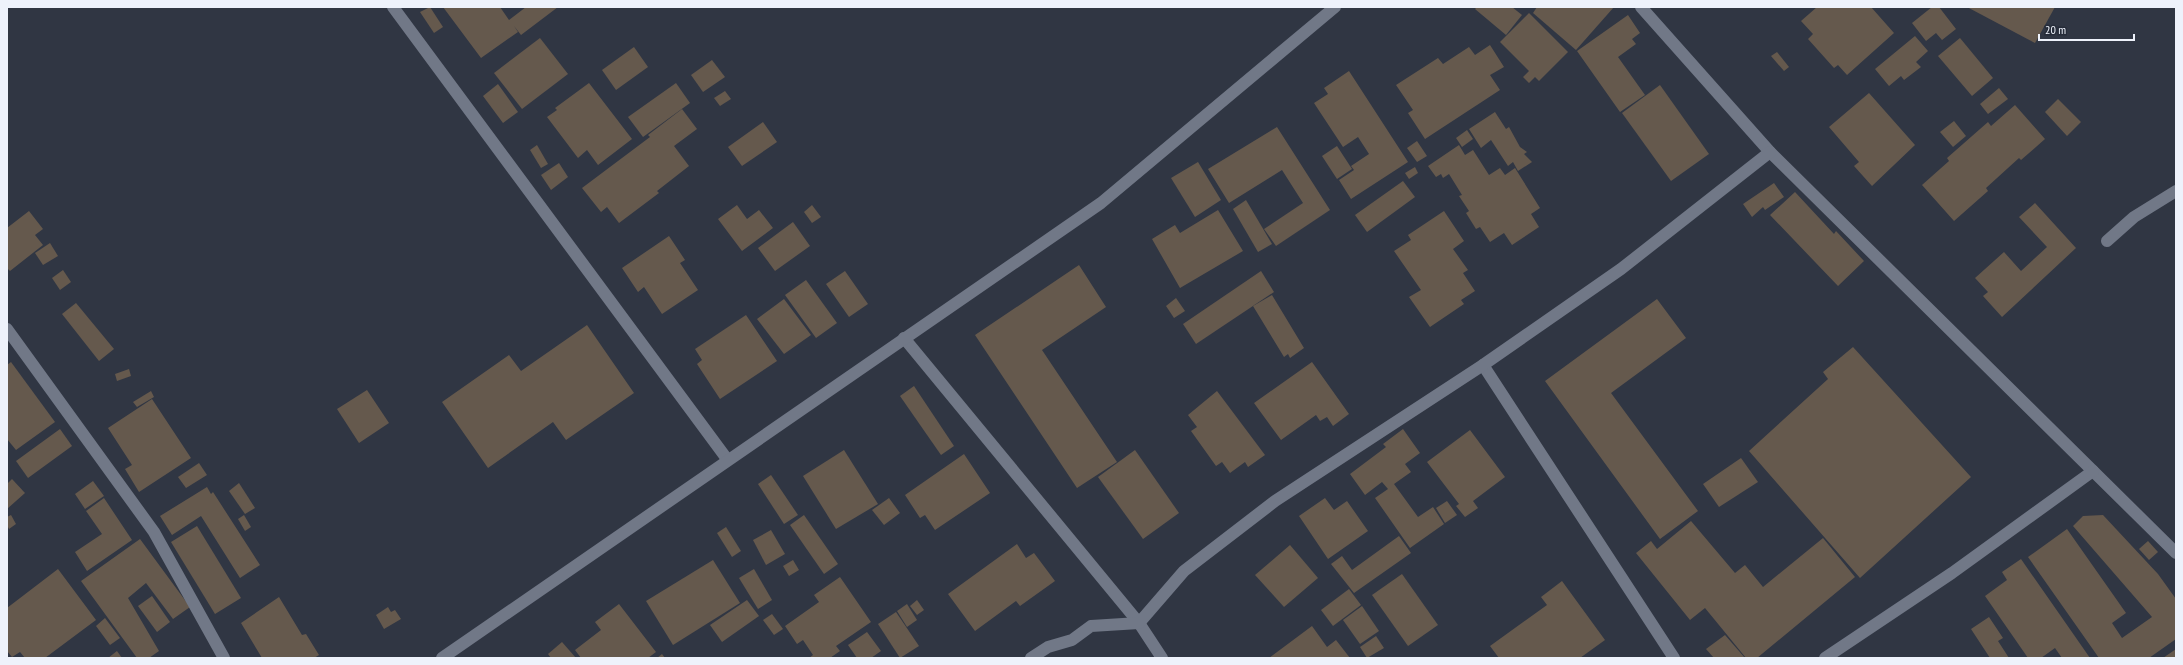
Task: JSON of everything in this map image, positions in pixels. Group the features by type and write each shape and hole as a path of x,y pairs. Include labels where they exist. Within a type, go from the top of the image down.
{"street":[{"path":"394,7 727,459"},
{"path":"442,658 727,459 1101,202 1335,7"},
{"path":"1641,7 1770,152 2176,553"},
{"path":"1031,658 1048,647 1072,640 1091,626 1139,622 1184,571 1275,501 1483,365 1621,269 1770,152"},
{"path":"2106,241 2134,217 2176,191"},
{"path":"7,329 154,532 224,658"},
{"path":"904,338 1139,622 1162,658"},
{"path":"1483,365 1674,658"},
{"path":"1825,658 1952,573 2093,471"}],"building":[{"path":"430,7 443,27 434,33 420,12"},
{"path":"443,7 500,7 509,20 526,7 558,7 521,35 514,26 518,32 481,58"},
{"path":"1477,7 1512,7 1522,15 1506,35 1475,9"},
{"path":"1537,7 1614,7 1576,50 1533,13"},
{"path":"1817,7 1871,7 1894,33 1847,75 1838,65 1834,68 1808,39 1813,34 1801,21"},
{"path":"1932,7 1939,7 1956,29 1942,40 1936,33 1926,41 1912,23"},
{"path":"1967,7 2055,7 2035,43"},
{"path":"1529,13 1568,52 1539,81 1535,77 1529,83 1523,77 1529,71 1500,42"},
{"path":"1628,15 1640,33 1632,39 1636,44 1618,57 1645,95 1620,112 1577,51"},
{"path":"1915,36 1928,51 1916,62 1921,67 1904,80 1901,76 1889,86 1875,69"},
{"path":"540,38 568,74 522,109 494,73"},
{"path":"1960,38 1993,78 1972,96 1938,56"},
{"path":"1490,45 1504,67 1490,75 1500,90 1425,139 1408,113 1413,110 1396,85 1438,58 1443,64 1469,47 1475,55"},
{"path":"634,47 648,67 616,90 602,70"},
{"path":"1777,52 1789,67 1784,71 1771,56"},
{"path":"712,60 725,77 703,92 691,75"},
{"path":"1349,71 1408,162 1351,199 1339,180 1354,170 1351,166 1369,154 1358,137 1343,147 1314,103 1328,94 1324,88"},
{"path":"589,83 632,139 598,165 587,150 578,158 547,117 557,110 555,108"},
{"path":"676,83 690,103 643,137 628,117"},
{"path":"498,84 518,112 503,123 483,96"},
{"path":"1660,85 1709,154 1671,181 1622,113"},
{"path":"1999,88 2008,99 1988,114 1980,104"},
{"path":"725,91 731,99 720,106 714,98"},
{"path":"1869,93 1915,145 1872,186 1854,166 1859,162 1829,127"},
{"path":"2058,99 2081,122 2067,136 2045,112"},
{"path":"2015,105 2045,139 2021,160 2019,158 1986,188 1988,191 1954,221 1922,185 1949,161 1947,158 1988,122 1991,126"},
{"path":"682,109 697,129 674,146 689,166 657,191 659,193 619,223 607,207 601,212 582,188 650,137 648,135"},
{"path":"1495,112 1506,129 1509,127 1520,147 1527,152 1524,154 1532,162 1518,171 1513,162 1508,166 1491,140 1481,148 1469,129"},
{"path":"1954,121 1966,136 1953,147 1940,132"},
{"path":"763,122 777,142 742,166 728,147"},
{"path":"1277,127 1330,210 1276,246 1264,229 1303,203 1282,170 1229,203 1208,169"},
{"path":"1467,130 1473,139 1462,147 1456,138"},
{"path":"1417,141 1427,156 1417,162 1407,148"},
{"path":"537,145 548,164 541,168 530,150"},
{"path":"1459,145 1465,155 1473,150 1489,175 1500,168 1505,175 1515,168 1540,208 1531,214 1539,227 1512,245 1504,233 1490,242 1480,227 1476,229 1466,213 1469,211 1459,196 1462,195 1449,174 1443,178 1441,174 1436,177 1428,166"},
{"path":"1337,146 1352,169 1337,179 1322,156"},
{"path":"1198,162 1221,200 1195,217 1171,178"},
{"path":"559,163 568,177 551,190 541,175"},
{"path":"1415,167 1418,173 1409,179 1405,173"},
{"path":"1403,181 1415,197 1367,232 1355,215"},
{"path":"1774,183 1784,197 1765,210 1763,207 1752,217 1743,204"},
{"path":"1795,192 1834,234 1836,231 1864,261 1838,286 1770,215"},
{"path":"1246,200 1272,244 1258,252 1233,209"},
{"path":"2035,203 2076,248 2002,317 1983,296 1988,292 1975,278 2004,252 2021,271 2047,247 2019,217"},
{"path":"737,205 747,219 759,210 773,228 742,251 718,219"},
{"path":"812,205 821,217 812,223 804,212"},
{"path":"1218,210 1243,251 1180,288 1152,239 1175,225 1180,233"},
{"path":"29,211 43,229 35,235 43,245 10,271 7,268 7,228"},
{"path":"1444,211 1464,241 1453,249 1468,270 1463,273 1475,291 1461,300 1464,304 1430,327 1409,297 1421,290 1394,251 1411,240 1408,235"},
{"path":"793,222 810,246 775,271 758,248"},
{"path":"669,236 685,260 680,263 698,290 662,314 644,287 638,292 622,268"},
{"path":"50,243 58,256 43,265 35,253"},
{"path":"1079,265 1106,307 1042,350 1117,462 1077,488 975,335"},
{"path":"63,270 71,282 60,290 52,278"},
{"path":"845,271 868,304 849,317 826,284"},
{"path":"1261,271 1274,292 1196,344 1183,324"},
{"path":"806,280 837,323 816,338 785,295"},
{"path":"1272,295 1304,348 1290,358 1288,354 1284,357 1253,306"},
{"path":"1176,298 1185,311 1174,318 1166,306"},
{"path":"784,299 811,335 784,354 757,319"},
{"path":"1657,299 1686,338 1611,393 1698,511 1660,539 1545,381"},
{"path":"76,303 114,349 99,361 62,314"},
{"path":"746,315 777,361 720,399 697,364 702,360 695,349"},
{"path":"587,325 634,393 566,440 553,422 488,468 442,402 509,355 521,371"},
{"path":"1853,347 1971,477 1860,578 1749,451 1828,379 1823,372"},
{"path":"11,362 55,422 16,450 7,439 7,365"},
{"path":"1312,362 1349,414 1333,426 1327,417 1320,421 1316,415 1281,440 1254,403"},
{"path":"129,369 131,376 117,381 115,374"},
{"path":"914,386 954,446 941,455 900,396"},
{"path":"367,390 389,423 359,443 337,409"},
{"path":"151,391 154,397 137,407 133,402"},
{"path":"1217,391 1265,455 1248,467 1245,462 1230,473 1222,462 1216,466 1191,431 1197,427 1188,415"},
{"path":"152,399 191,458 139,492 125,469 132,465 108,428"},
{"path":"60,429 72,446 28,478 16,461"},
{"path":"1403,429 1420,453 1405,464 1411,472 1394,484 1418,517 1433,507 1444,524 1410,548 1375,498 1388,489 1382,482 1365,495 1350,474 1386,447 1383,444"},
{"path":"1470,430 1505,477 1473,501 1478,508 1465,517 1456,506 1459,504 1427,462"},
{"path":"844,450 878,504 836,529 803,476"},
{"path":"1135,450 1179,513 1143,539 1098,477"},
{"path":"964,454 990,493 935,530 925,515 920,518 905,495"},
{"path":"1741,458 1758,482 1719,507 1703,484"},
{"path":"199,463 207,475 186,488 178,477"},
{"path":"771,475 798,515 784,524 758,484"},
{"path":"12,479 25,493 7,509 7,484"},
{"path":"93,481 104,496 85,509 75,494"},
{"path":"239,483 255,508 245,514 229,491"},
{"path":"207,487 211,494 213,492 260,565 240,578 201,516 172,535 160,516"},
{"path":"104,498 132,540 87,571 75,552 102,534 86,511"},
{"path":"889,498 900,513 884,525 872,510"},
{"path":"1325,498 1334,510 1347,501 1368,531 1328,559 1299,516"},
{"path":"1447,501 1457,515 1445,523 1436,508"},
{"path":"11,515 16,524 9,529 7,525 7,517"},
{"path":"244,515 251,527 245,531 238,519"},
{"path":"804,515 838,564 824,574 790,525"},
{"path":"2103,515 2158,574 2176,599 2176,639 2149,658 2099,658 2028,557 2067,529 2126,613 2112,623 2122,638 2152,617 2073,526 2083,516"},
{"path":"1691,521 1735,573 1745,565 1763,587 1823,538 1855,577 1757,658 1746,658 1705,608 1690,620 1636,553 1651,541 1657,549"},
{"path":"197,526 241,598 215,614 171,542"},
{"path":"726,527 741,551 732,557 717,533"},
{"path":"771,530 785,554 766,565 753,540"},
{"path":"1399,536 1411,553 1354,593 1331,564 1342,556 1352,570"},
{"path":"140,539 190,607 173,619 146,583 128,598 159,651 149,658 137,658 81,581"},
{"path":"2148,541 2158,552 2149,560 2139,549"},
{"path":"1017,544 1026,558 1034,553 1055,581 1020,606 1016,601 975,631 948,594"},
{"path":"1290,545 1318,578 1284,607 1255,575"},
{"path":"2021,559 2090,658 2062,658 2055,648 2041,658 2028,658 1985,596 2007,580 2002,572"},
{"path":"713,560 740,603 673,645 646,601"},
{"path":"793,560 799,570 789,576 783,566"},
{"path":"58,569 96,620 45,658 25,658 20,652 12,657 7,651 7,608"},
{"path":"754,569 772,600 758,609 739,578"},
{"path":"1402,574 1438,625 1408,646 1372,595"},
{"path":"840,577 871,622 836,646 840,651 830,658 809,658 813,655 803,640 797,644 785,626 819,602 814,595"},
{"path":"1562,581 1605,640 1580,658 1499,658 1490,646 1547,605 1541,597"},
{"path":"1349,589 1361,605 1333,626 1321,610"},
{"path":"152,596 170,622 157,632 138,606"},
{"path":"279,597 302,635 306,634 319,655 314,658 262,658 241,623"},
{"path":"747,600 759,616 722,642 710,625"},
{"path":"917,600 924,610 917,615 910,606"},
{"path":"619,604 656,652 648,658 581,658 575,650 601,630 595,622"},
{"path":"907,604 917,620 907,627 897,611"},
{"path":"1362,606 1379,631 1360,644 1343,620"},
{"path":"388,607 391,612 395,610 401,619 384,629 376,615"},
{"path":"896,612 919,646 900,658 878,624"},
{"path":"772,614 783,629 774,635 763,620"},
{"path":"1989,617 2003,638 1998,641 2009,658 1990,658 1971,629"},
{"path":"105,618 120,638 110,645 96,626"},
{"path":"1312,626 1327,647 1336,640 1350,658 1269,658"},
{"path":"867,632 881,651 871,658 857,658 848,645"},
{"path":"1725,635 1745,658 1714,658 1706,649"},
{"path":"1376,636 1384,648 1367,658 1360,647"},
{"path":"562,642 576,658 551,658 548,654"},
{"path":"2176,649 2176,658 2163,658"},
{"path":"117,651 122,658 108,658"},
{"path":"662,654 665,658 657,658"}]}
